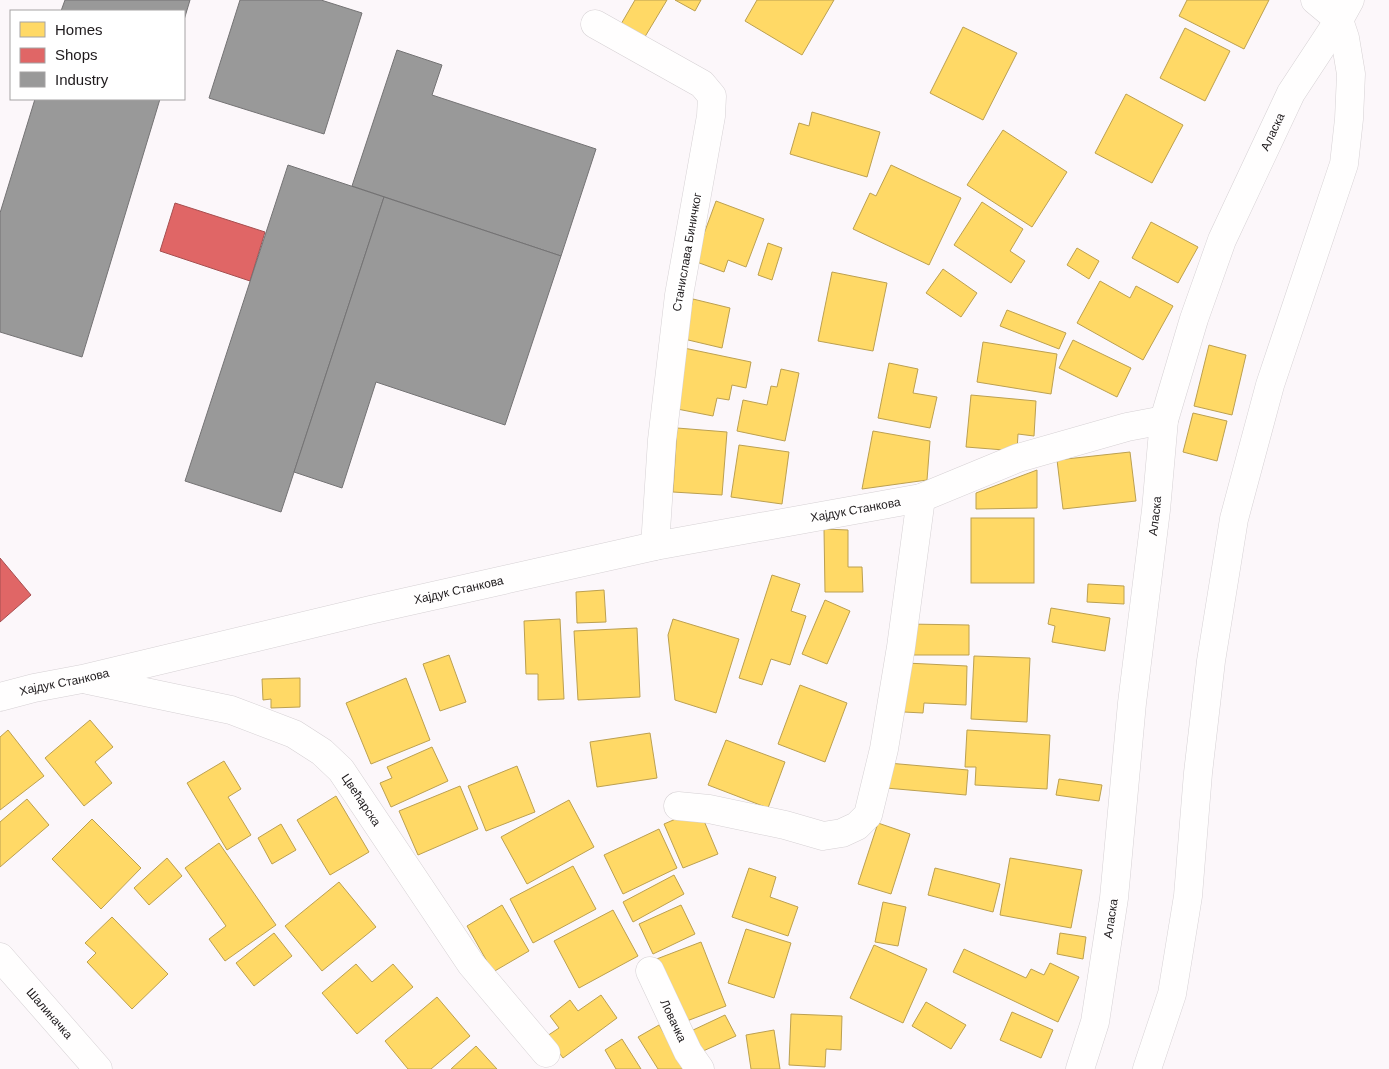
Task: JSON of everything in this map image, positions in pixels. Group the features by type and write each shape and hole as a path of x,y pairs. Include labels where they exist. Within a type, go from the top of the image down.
{"street":[{"path":"1147,1069 1172,994 1186,906 1198,772 1211,661 1234,519 1270,384 1344,164 1351,74 1344,38 1344,10 1315,0"},
{"name":"Аласка","path":"1080,1069 1095,1022 1114,898 1132,703 1156,510 1164,420 1194,319 1222,240 1291,93 1344,10"},
{"name":"Станислава Биничког","path":"596,24 702,84 712,96 711,116 679,295 662,440 655,546"},
{"name":"Хајдук Станкова","path":"0,698 34,688 82,679 370,610 655,546 921,498 1018,458 1127,427 1164,420"},
{"name":"Хајдук Станкова","path":"678,806 718,811 785,825 823,836 842,833 856,826 868,815 884,750 921,498"},
{"name":"Цвећарска","path":"82,679 230,710 294,734 322,752 341,770 470,964 546,1054"},
{"name":"Шалиначка","path":"0,958 98,1069"},
{"name":"Ловачка","path":"650,971 688,1052 700,1069"}],"building: Homes":[{"path":"635,0 667,0 640,45 617,31"},
{"path":"675,0 701,0 695,11"},
{"path":"757,0 834,0 802,55 745,21"},
{"path":"1187,0 1269,0 1244,49 1179,16"},
{"path":"963,27 1017,53 983,120 930,93"},
{"path":"1185,28 1230,51 1205,101 1160,78"},
{"path":"1126,94 1183,125 1152,183 1095,153"},
{"path":"812,112 880,132 867,177 790,154 799,123 809,126"},
{"path":"1003,130 1067,172 1032,227 967,185"},
{"path":"891,165 961,198 929,265 853,229 870,193 876,196"},
{"path":"716,201 764,219 746,267 728,260 724,272 694,261"},
{"path":"982,202 1023,229 1010,251 1025,261 1011,283 954,245"},
{"path":"1151,222 1198,247 1178,283 1132,258"},
{"path":"768,243 782,248 772,280 758,275"},
{"path":"1077,248 1099,261 1089,279 1067,265"},
{"path":"943,269 977,293 961,317 926,293"},
{"path":"832,272 887,283 873,351 818,341"},
{"path":"1100,281 1130,298 1136,286 1173,306 1143,360 1077,323"},
{"path":"693,299 730,308 722,348 684,339"},
{"path":"1007,310 1066,333 1059,349 1000,326"},
{"path":"1073,340 1131,368 1117,397 1059,368"},
{"path":"983,342 1057,354 1051,394 977,382"},
{"path":"1209,345 1246,355 1232,415 1194,406"},
{"path":"684,348 751,362 746,388 732,385 729,400 717,398 713,416 672,408"},
{"path":"889,363 918,369 913,393 937,397 930,428 878,418"},
{"path":"781,369 799,373 785,441 737,431 743,400 767,405 771,386 777,387"},
{"path":"971,395 1036,401 1034,436 1018,434 1017,451 966,447"},
{"path":"1193,413 1227,421 1217,461 1183,452"},
{"path":"677,428 727,432 722,495 673,492"},
{"path":"873,431 930,441 927,480 862,489"},
{"path":"739,445 789,452 782,504 731,497"},
{"path":"1130,452 1136,501 1063,509 1057,460"},
{"path":"1037,470 1037,508 976,509 976,493"},
{"path":"971,518 1034,518 1034,583 971,583"},
{"path":"824,529 848,530 848,567 862,567 863,592 825,592"},
{"path":"772,575 800,584 791,611 806,616 790,665 771,659 762,685 739,678"},
{"path":"1088,584 1124,586 1124,604 1087,602"},
{"path":"604,590 606,622 577,623 576,592"},
{"path":"825,600 850,611 827,664 802,654"},
{"path":"1051,608 1110,618 1105,651 1052,642 1055,626 1048,624"},
{"path":"560,619 564,699 538,700 538,674 526,674 524,621"},
{"path":"673,619 739,639 716,713 675,700 668,635"},
{"path":"907,624 969,625 969,655 907,655"},
{"path":"637,628 640,697 578,700 574,631"},
{"path":"449,655 466,702 440,711 423,664"},
{"path":"974,656 1030,658 1027,722 971,719"},
{"path":"906,663 967,666 966,705 924,703 923,713 904,712"},
{"path":"300,678 300,707 271,708 271,699 263,700 262,679"},
{"path":"406,678 430,740 371,764 346,703"},
{"path":"800,685 847,703 825,762 778,744"},
{"path":"90,720 113,747 95,762 112,783 84,806 45,758"},
{"path":"8,730 44,776 0,810 0,737"},
{"path":"967,730 1050,735 1047,789 975,785 976,767 965,767"},
{"path":"650,733 657,778 597,787 590,742"},
{"path":"726,740 785,762 768,808 708,785"},
{"path":"432,747 448,781 391,807 380,783 392,778 387,767"},
{"path":"224,761 241,789 228,797 251,835 227,850 187,783"},
{"path":"888,763 968,770 966,795 886,788"},
{"path":"517,766 535,812 486,831 468,786"},
{"path":"1059,779 1102,785 1099,801 1056,795"},
{"path":"460,786 478,829 418,855 399,811"},
{"path":"336,796 369,852 330,875 297,820"},
{"path":"27,799 49,825 0,867 0,822"},
{"path":"569,800 594,847 527,884 501,837"},
{"path":"699,809 718,854 683,868 664,824"},
{"path":"92,819 141,868 101,909 52,859"},
{"path":"878,823 910,834 891,894 858,884"},
{"path":"281,824 296,850 272,864 258,838"},
{"path":"659,829 677,868 623,894 604,855"},
{"path":"219,843 276,925 225,961 209,939 226,926 185,868"},
{"path":"167,858 182,876 149,905 134,888"},
{"path":"1010,858 1082,870 1071,928 1000,915"},
{"path":"573,866 596,909 533,943 510,899"},
{"path":"749,868 776,877 770,897 798,907 788,936 732,917"},
{"path":"935,868 1000,884 993,912 928,895"},
{"path":"674,875 684,894 633,922 623,902"},
{"path":"339,882 376,927 322,971 285,926"},
{"path":"883,902 906,907 898,946 875,942"},
{"path":"502,905 529,951 493,972 467,926"},
{"path":"681,905 695,934 653,954 639,924"},
{"path":"613,910 638,956 579,988 554,941"},
{"path":"112,917 168,974 132,1009 87,962 96,953 85,943"},
{"path":"746,929 791,943 774,998 728,983"},
{"path":"274,933 292,956 254,986 236,963"},
{"path":"1060,933 1086,937 1083,959 1057,954"},
{"path":"701,942 726,1006 679,1024 654,960"},
{"path":"874,945 927,969 903,1023 850,998"},
{"path":"964,949 1026,978 1031,969 1044,975 1050,963 1079,977 1058,1022 953,972"},
{"path":"356,964 372,982 393,964 413,987 357,1034 322,993"},
{"path":"601,995 617,1018 563,1058 547,1036 559,1028 550,1016 570,1000 578,1011"},
{"path":"437,997 470,1036 431,1069 408,1069 385,1041"},
{"path":"926,1002 966,1025 951,1049 912,1026"},
{"path":"1012,1012 1053,1030 1041,1058 1000,1040"},
{"path":"791,1014 842,1016 841,1050 826,1049 825,1067 789,1065"},
{"path":"725,1015 736,1036 701,1052 691,1031"},
{"path":"659,1025 685,1069 658,1069 638,1037"},
{"path":"774,1030 780,1069 751,1069 746,1035"},
{"path":"622,1039 641,1069 616,1069 605,1050"},
{"path":"476,1046 497,1069 451,1069"}],"building: Shops":[{"path":"175,203 265,232 250,281 160,251"},
{"path":"0,558 31,595 0,622"}],"building: Industry":[{"path":"65,0 190,0 185,17 185,10 61,10"},
{"path":"240,0 321,0 362,13 324,134 209,98"},
{"path":"397,50 442,65 432,95 596,149 561,256 352,186"},
{"path":"35,100 160,100 82,357 0,332 0,213"},
{"path":"288,165 384,197 281,512 185,481"},
{"path":"384,197 561,256 505,425 376,382 342,488 294,472"}]}
